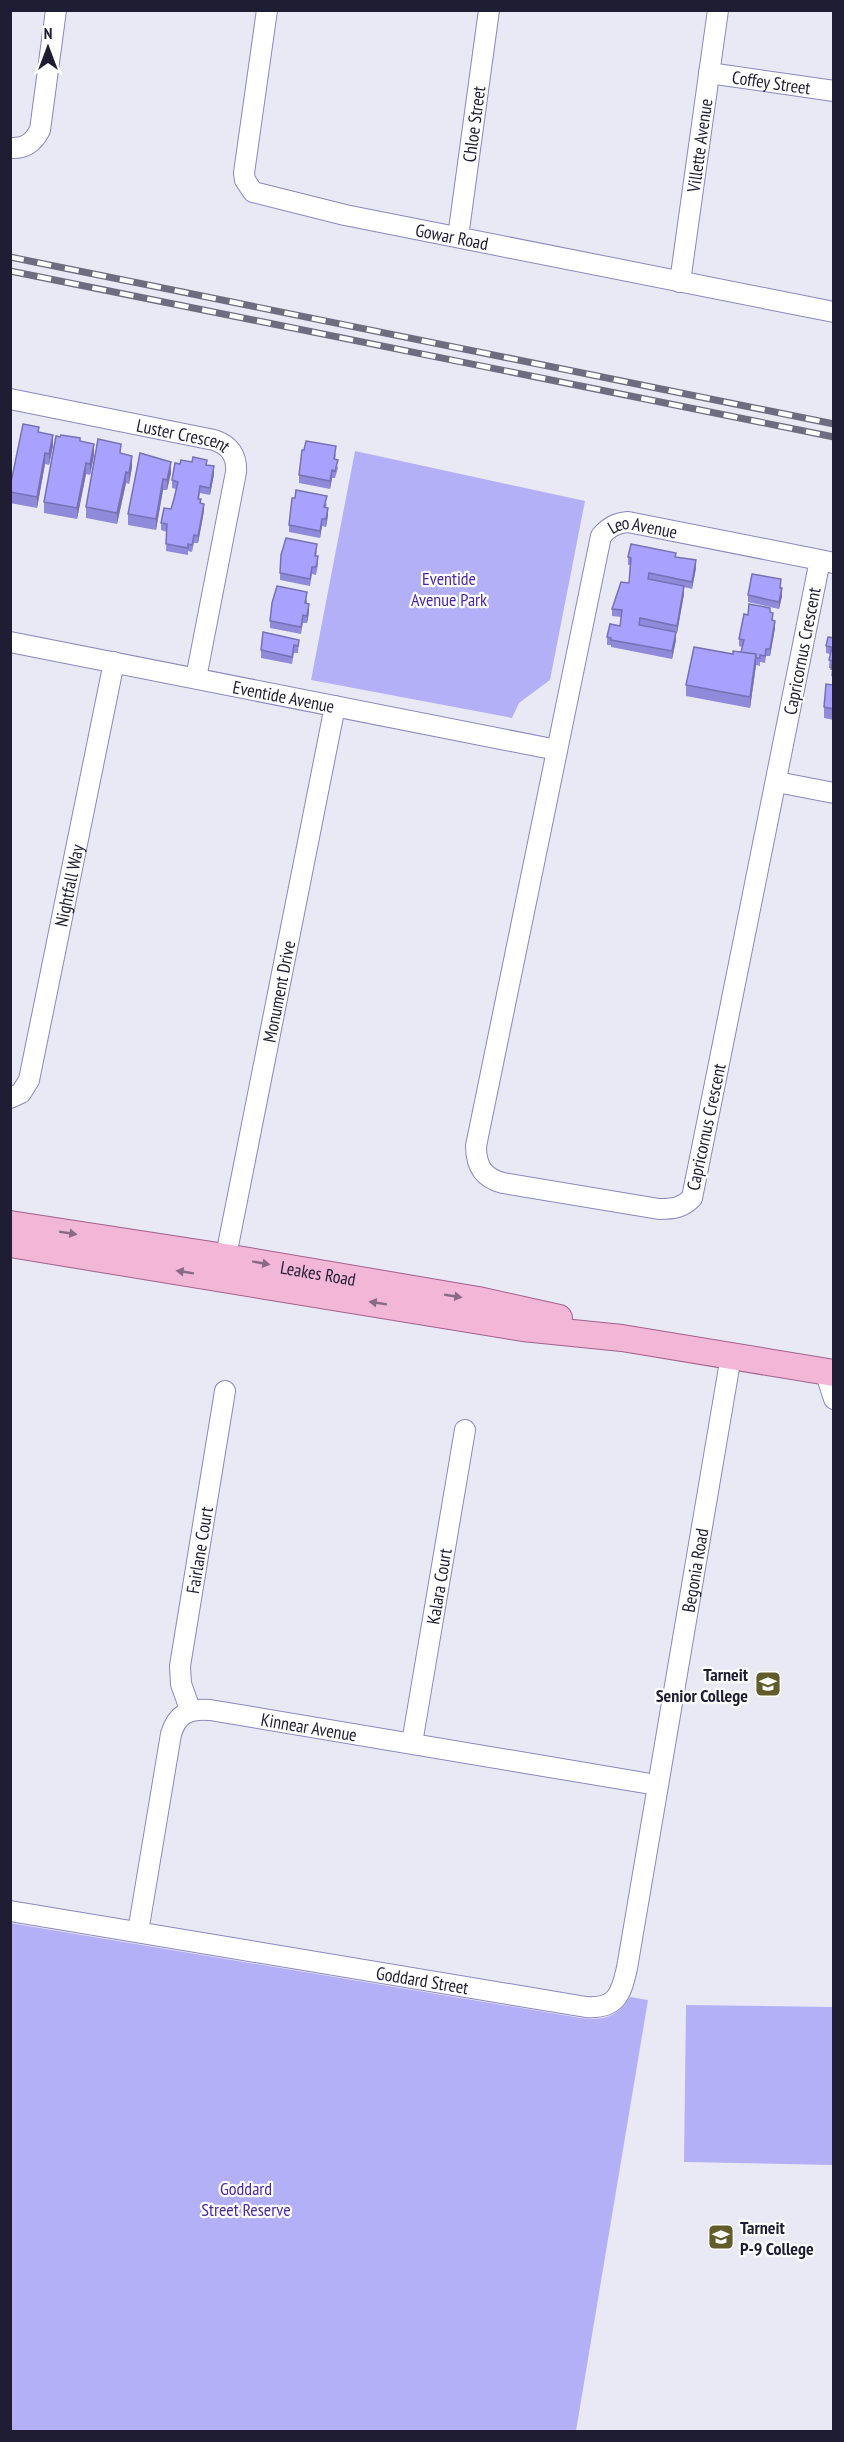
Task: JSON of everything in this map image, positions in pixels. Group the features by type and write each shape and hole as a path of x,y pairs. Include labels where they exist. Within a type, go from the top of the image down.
{"main road":[{"name":"Leakes Road","path":"10,1224 523,1328 622,1338 829,1372"},
{"name":"Leakes Road","path":"10,1244 224,1268"}],"street":[{"path":"10,148 22,148 30,144 39,130 56,10"},
{"name":"Gowar Road","path":"267,10 244,173 248,188 261,196 834,312"},
{"name":"Chloe Street","path":"458,237 489,10"},
{"name":"Villette Avenue","path":"680,282 718,10"},
{"name":"Coffey Street","path":"709,73 834,91"},
{"name":"Luster Crescent","path":"10,399 214,440 231,450 237,464 236,472 196,678"},
{"name":"Leo Avenue","path":"557,750 597,550 601,536 608,528 628,522 827,562"},
{"name":"Capricornus Crescent","path":"557,750 476,1146 476,1159 482,1172 496,1181 659,1209 672,1209 684,1205 692,1198 777,782 827,562"},
{"name":"Eventide Avenue","path":"10,642 557,750"},
{"name":"Nightfall Way","path":"10,1098 21,1092 29,1080 114,662"},
{"name":"Monument Drive","path":"224,1268 335,706"},
{"path":"777,782 834,794"},
{"name":"Begonia Road","path":"657,1785 731,1356"},
{"name":"Leakes Road","path":"829,1372 834,1399"},
{"name":"Fairlane Court","path":"190,1709 181,1684 180,1666 225,1391"},
{"name":"Kalara Court","path":"412,1743 465,1430"},
{"path":"138,1932 171,1734 179,1718 190,1709"},
{"name":"Kinnear Avenue","path":"190,1709 210,1710 657,1785"},
{"name":"Goddard Street","path":"10,1911 276,1957 599,2008 608,2005 622,1989 657,1785"}],"green space":[{"name":"Eventide Avenue Park","path":"355,451 585,501 550,680 519,703 512,718 311,680"},
{"name":"Goddard Street Reserve","path":"10,1923 581,2018 596,2019 609,2016 620,2009 630,1997 648,2000 576,2431 11,2431"},
{"path":"686,2005 833,2007 833,2165 684,2162"}],"building":[{"path":"23,424 39,427 38,432 53,435 49,454 45,453 37,497 10,492"},
{"path":"56,436 80,438 80,441 94,444 90,464 86,463 77,508 44,502"},
{"path":"98,439 121,444 120,453 132,456 117,513 86,507"},
{"path":"306,441 336,446 334,459 338,460 335,471 332,470 330,481 299,475 302,450 304,450"},
{"path":"140,453 171,462 167,480 163,479 156,519 128,514"},
{"path":"193,457 207,460 206,465 214,466 210,488 200,486 198,499 201,499 200,503 204,504 198,536 194,535 192,545 188,544 188,548 166,544 167,524 161,523 164,508 171,509 178,482 172,480 175,463 180,464 181,460 192,462"},
{"path":"296,490 327,496 324,507 328,508 326,519 322,519 320,531 289,525 292,498 295,498"},
{"path":"286,538 317,544 315,556 318,556 317,563 316,567 312,567 310,579 280,573 281,555"},
{"path":"631,544 676,553 675,557 696,560 692,582 649,573 648,579 684,586 677,626 640,618 639,625 676,632 672,651 611,640 607,637 610,624 620,626 622,610 612,609 621,582 629,583 631,558 628,557"},
{"path":"752,574 781,579 779,602 748,595"},
{"path":"277,586 307,592 305,603 309,604 307,616 303,615 301,627 270,621"},
{"path":"749,604 770,608 770,612 773,613 772,620 775,621 770,649 766,649 765,656 760,655 760,658 756,658 756,654 741,652 744,640 739,639 744,614 748,615"},
{"path":"263,632 299,640 298,646 294,645 292,657 261,650"},
{"path":"828,637 834,638 834,669 831,669 833,661 829,660 832,647 826,646"},
{"path":"694,647 733,654 733,651 756,654 750,697 686,685"},
{"path":"834,682 834,709 824,707 826,684 833,685"}],"railway":[{"path":"10,257 834,424"},
{"path":"10,271 834,437"}],"place":[{"name":"Tarneit Senior College","path":"768,1684"},
{"name":"Tarneit P-9 College","path":"721,2237"}]}
